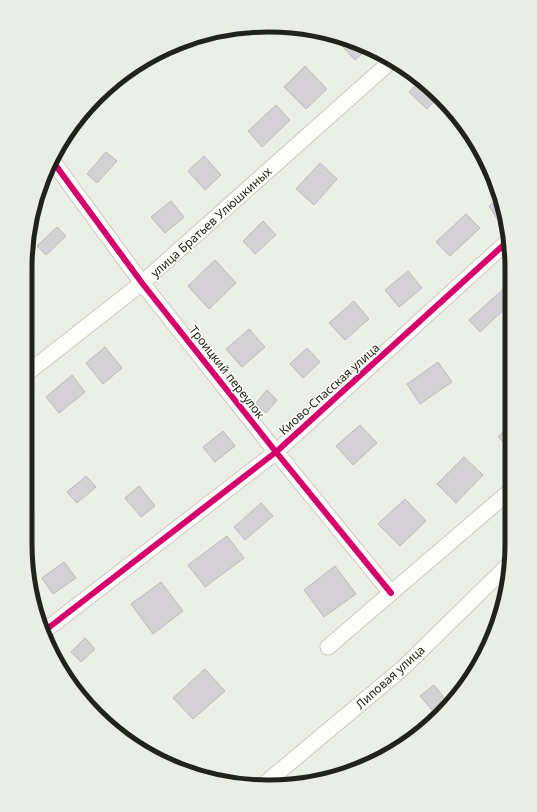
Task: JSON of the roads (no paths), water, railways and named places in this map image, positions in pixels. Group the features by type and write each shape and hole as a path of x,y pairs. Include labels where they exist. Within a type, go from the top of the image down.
{"street":[{"name":"улица Братьев Улюшкиных","path":"32,369 142,283 388,65"},
{"name":"Троицкий переулок","path":"56,164 142,283 276,452 391,593"},
{"name":"Киово-Спасская улица","path":"48,628 276,452 503,245"},
{"path":"328,647 505,495"},
{"name":"Липовая улица","path":"270,780 403,668 503,570"}]}
